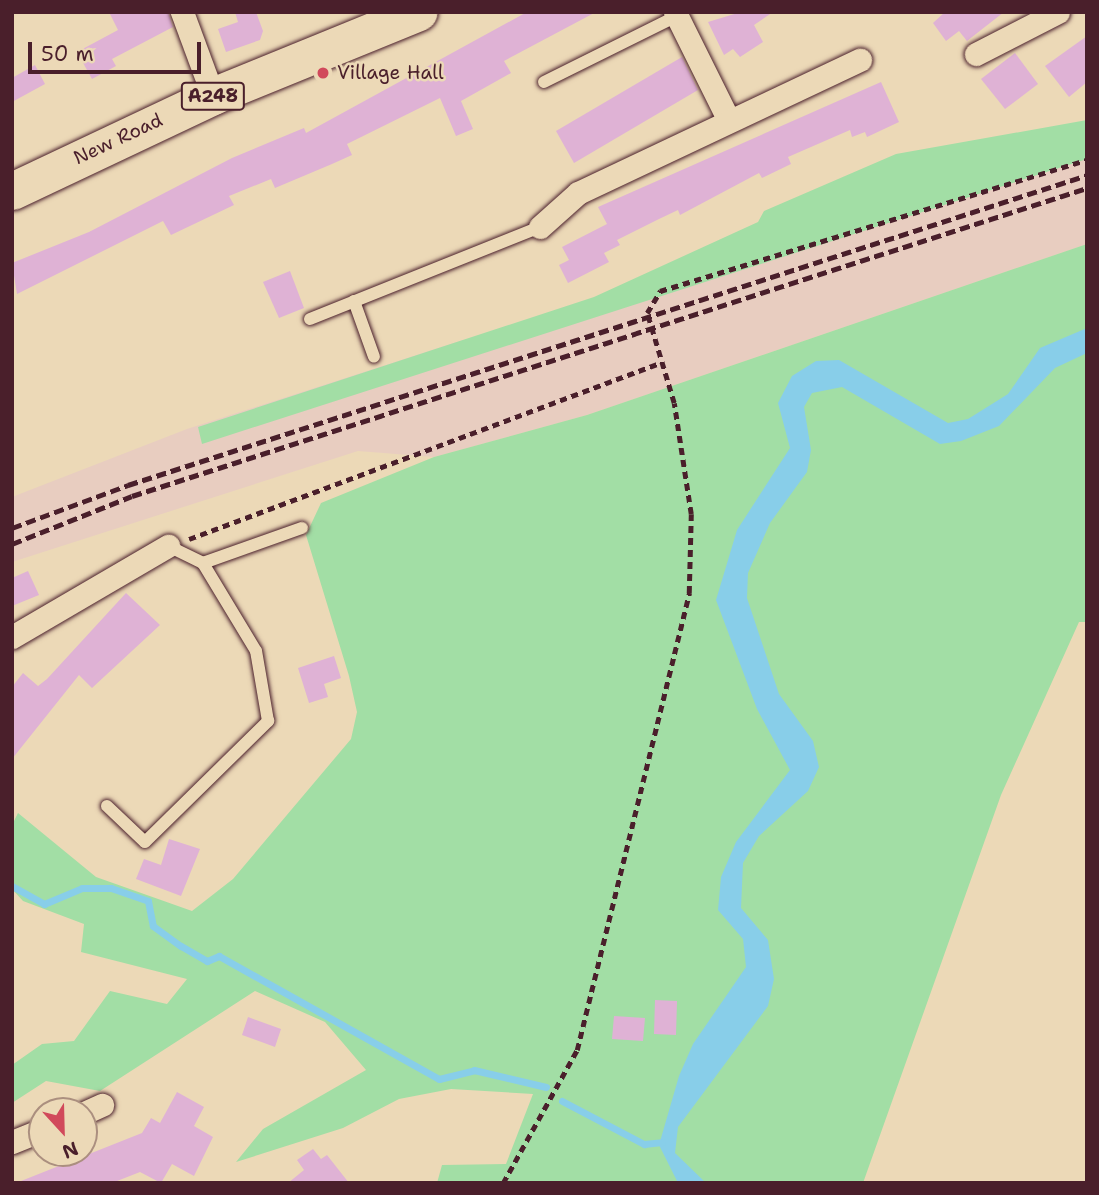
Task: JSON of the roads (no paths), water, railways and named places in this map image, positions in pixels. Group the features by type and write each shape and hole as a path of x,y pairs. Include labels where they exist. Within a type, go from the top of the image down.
{"main road":[{"name":"New Road","path":"12,191 213,96 419,12"}],"street":[{"path":"182,12 213,96"},
{"path":"976,54 1058,12"},
{"path":"676,14 728,119"},
{"path":"540,227 578,193 728,119 860,60"},
{"path":"12,637 168,547"}],"lane":[{"path":"544,82 676,14"},
{"path":"310,319 540,227"},
{"path":"354,301 374,357"},
{"path":"203,564 302,528"},
{"path":"107,806 145,842 268,721 256,651 203,564 168,547"}],"water":[{"path":"1087,328 1087,353 1055,368 999,426 961,441 940,444 842,387 812,393 804,407 811,450 807,472 770,523 748,573 747,598 779,694 813,741 819,767 808,791 759,836 743,863 741,908 768,940 774,979 768,1006 678,1127 675,1153 706,1183 678,1183 659,1145 679,1076 693,1044 746,967 743,939 718,910 721,877 736,842 790,770 757,709 716,600 737,530 790,448 778,403 792,376 816,361 839,360 948,423 968,419 1008,394 1040,348"}],"waterway":[{"path":"12,886 44,904 82,888 111,888 148,901 153,926 181,946 207,961 219,956 439,1079 474,1070 546,1087"},
{"path":"562,1101 644,1144 662,1142"}],"railway":[{"path":"12,528 128,485 1087,175"},
{"path":"12,544 132,496 1087,188"}],"place":[{"name":"Village Hall","path":"323,73"}]}
